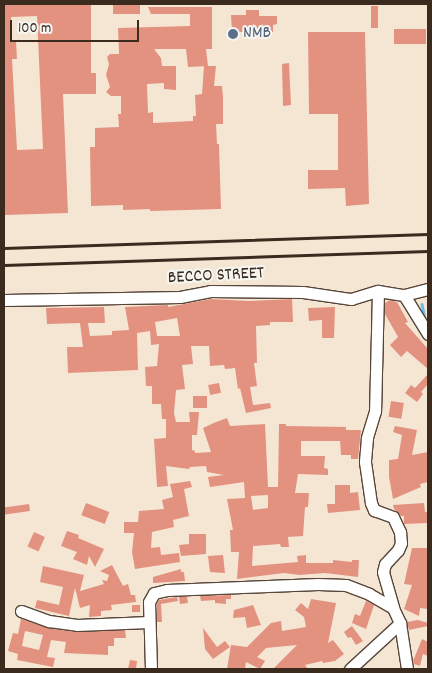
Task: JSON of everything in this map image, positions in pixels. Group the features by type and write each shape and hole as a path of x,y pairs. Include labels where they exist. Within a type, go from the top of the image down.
{"street":[{"name":"BECCO STREET","path":"4,300 180,297 210,291 303,292 351,299 378,291 404,295 428,289"},
{"path":"378,291 375,411 367,438 365,462 371,504 374,510 392,517 400,532 401,543 398,550 385,564 382,572 393,608 400,623 407,669"},
{"path":"404,295 428,334"},
{"path":"151,669 150,597 167,590 318,584 346,585 369,594 393,608"},
{"path":"21,611 50,622 77,625 149,622"},
{"path":"350,669 400,623"}],"building":[{"path":"4,4 91,4 91,73 96,73 96,94 63,94 68,213 4,215","holes":["37,16 43,149 17,150 12,59 17,59 16,41 12,42 11,17"]},
{"path":"113,4 140,4 140,14 113,14"},
{"path":"371,6 378,6 378,28 371,28"},
{"path":"148,7 212,7 212,49 206,49 208,66 216,66 214,86 222,86 223,124 216,124 217,144 219,144 221,209 150,211 150,209 123,210 123,205 91,206 90,147 95,147 95,128 119,127 118,114 121,114 121,96 111,96 106,92 110,87 106,75 109,64 107,57 110,54 119,54 118,28 190,26 190,14 151,14","holes":["154,49 186,49 188,67 204,66 202,94 195,95 196,116 193,116 193,121 153,123 153,112 148,113 147,84 164,83 164,89 176,90 176,66 162,66 161,58"]},
{"path":"246,10 259,10 259,16 277,16 277,24 273,25 273,32 232,32 231,15 246,15"},
{"path":"394,29 426,29 426,44 394,44"},
{"path":"308,32 365,32 369,204 346,206 345,188 308,189 308,170 338,170 338,114 309,114"},
{"path":"289,63 291,105 283,106 282,64"},
{"path":"211,299 248,301 292,299 293,322 270,322 270,325 256,326 257,363 254,363 257,386 250,387 253,405 270,403 271,408 246,413 240,388 238,389 235,368 225,369 224,365 210,366 209,346 191,346 193,364 182,365 185,389 176,390 174,413 176,422 190,422 189,412 199,412 197,435 192,435 192,450 195,453 211,452 203,428 216,422 227,418 230,426 265,424 268,487 278,487 279,424 286,424 286,426 346,427 346,430 361,430 358,459 351,459 351,455 341,455 340,441 301,441 301,456 325,456 324,468 328,469 328,475 298,474 295,493 309,493 308,507 305,507 303,536 288,537 289,547 281,547 280,544 253,546 252,566 298,562 297,556 306,555 306,563 333,563 333,560 352,562 352,560 359,560 358,577 325,573 299,575 284,573 237,579 239,552 231,552 230,530 233,530 227,499 245,498 244,482 210,487 208,477 224,475 207,472 206,466 190,467 189,469 166,466 168,486 157,487 154,439 166,438 166,419 162,419 161,404 152,404 152,386 146,386 145,367 157,366 159,344 151,345 150,331 137,333 138,370 68,373 67,347 83,347 80,323 47,324 46,308 104,307 105,323 88,323 90,336 112,335 112,331 129,330 125,307 168,305 168,307","holes":["177,318 180,336 157,336 155,322","268,495 268,508 253,510 251,496"]},
{"path":"390,300 397,302 408,322 405,323 428,349 428,369 407,351 401,357 390,345 398,337 385,314 385,303"},
{"path":"335,307 334,338 322,338 322,320 309,321 308,308"},
{"path":"428,374 428,384 421,392 423,394 417,402 405,393 411,385 415,388"},
{"path":"219,383 221,393 210,395 208,385"},
{"path":"193,396 207,396 207,408 193,408"},
{"path":"391,401 404,403 401,419 388,417"},
{"path":"395,426 417,430 412,455 428,452 428,482 420,484 421,487 393,499 389,477 389,460 398,459 402,435 393,432"},
{"path":"190,481 192,487 184,489 189,516 173,520 174,527 152,532 151,548 160,547 161,555 179,553 180,562 135,569 132,552 134,533 124,533 124,522 138,522 139,511 164,509 162,500 173,497 170,484"},
{"path":"335,485 350,485 350,493 358,492 360,510 328,513 327,504 335,504"},
{"path":"86,503 109,512 105,524 81,515"},
{"path":"424,503 425,512 428,512 428,523 404,524 404,516 401,516 394,509 393,505"},
{"path":"29,504 30,511 5,514 4,507"},
{"path":"67,531 79,535 78,538 104,549 95,567 89,556 87,565 73,559 77,552 61,546"},
{"path":"34,532 45,537 38,551 27,547"},
{"path":"189,534 206,534 206,554 181,556 179,545 189,544"},
{"path":"412,548 428,548 428,609 420,608 419,616 404,609 412,585 404,584"},
{"path":"223,555 225,573 210,572 208,556"},
{"path":"112,565 123,586 128,584 131,595 135,595 136,602 111,605 112,610 101,611 101,616 89,617 90,605 80,608 75,588 69,616 35,608 37,600 59,605 63,587 40,582 43,566 84,575 80,591 104,584 102,580 107,581 109,575 100,571"},
{"path":"181,569 181,572 184,572 185,581 153,583 153,577"},
{"path":"231,595 231,599 226,599 226,604 215,603 215,600 201,601 200,596"},
{"path":"177,597 178,601 161,604 162,622 157,622 157,604 159,600"},
{"path":"179,597 187,597 188,603 180,604"},
{"path":"311,599 336,603 328,643 333,640 344,654 335,661 323,663 322,661 305,665 308,669 273,669 297,645 266,648 257,657 265,661 260,669 246,662 245,669 227,669 231,645 247,647 271,623 281,621 282,631 306,627 304,617 295,610 301,603 308,609"},
{"path":"366,601 374,605 366,629 352,623 355,614 360,616"},
{"path":"132,605 140,605 140,612 132,612"},
{"path":"253,605 261,625 247,628 245,617 233,618 234,610"},
{"path":"21,619 48,628 76,632 125,630 126,638 114,638 114,646 108,646 108,655 64,653 66,642 51,640 47,657 55,658 53,667 17,660 18,654 8,651 13,633 18,634","holes":["25,631 43,635 39,650 22,646"]},
{"path":"418,620 428,623 428,626 409,630 407,622"},
{"path":"352,626 363,641 356,645 351,637 348,638 344,632"},
{"path":"203,628 217,647 225,641 230,647 213,659 205,649"},
{"path":"422,639 428,642 428,656 423,654 420,666 414,664 413,661"},
{"path":"130,660 137,661 136,669 128,669"}],"waterway":[{"path":"422,304 425,319"}],"railway":[{"path":"4,248 428,234"},
{"path":"4,265 428,251"}],"place":[{"name":"NMB","path":"233,34"}]}
